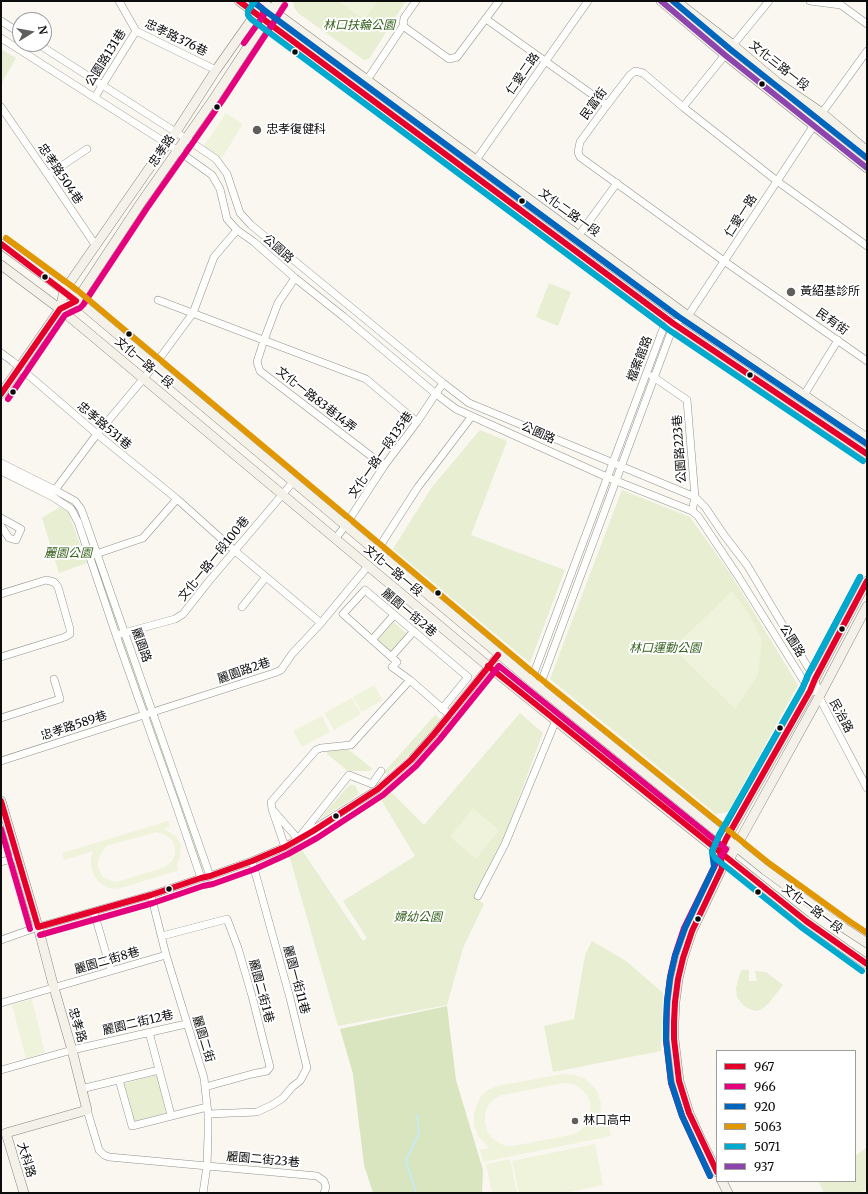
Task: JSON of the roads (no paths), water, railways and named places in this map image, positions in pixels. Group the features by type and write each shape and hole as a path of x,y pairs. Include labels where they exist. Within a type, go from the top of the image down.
{"street":[{"name":"忠孝路376巷","path":"119,1 136,31 216,70"},
{"path":"239,1 674,324 867,454"},
{"name":"忠孝路","path":"1,394 60,309 64,291 176,132 263,1"},
{"name":"文化二路一段","path":"263,1 272,10 688,316 867,438"},
{"name":"忠孝路","path":"60,309 76,301 140,204 215,97 278,1"},
{"path":"367,80 403,26 404,18 416,1"},
{"path":"403,26 450,59 457,57 499,1"},
{"name":"仁愛二路","path":"476,160 588,1"},
{"name":"文化三路一段","path":"660,1 725,55 867,168"},
{"name":"文化三路一段","path":"676,1 733,45 778,83 822,114 867,151"},
{"path":"733,45 769,1"},
{"path":"810,1 843,3 867,24"},
{"path":"486,19 607,105"},
{"path":"1,21 12,28"},
{"name":"公園路131巷","path":"95,97 136,31"},
{"name":"公園路","path":"1,38 153,134 212,175 220,189 227,219 237,230 254,242 295,278 436,394 462,412 616,481 692,511 698,516 810,691 819,697"},
{"name":"仁愛一路","path":"674,324 688,316 814,125 867,51"},
{"name":"公園路","path":"50,52 161,122 216,159 226,174 240,213 253,226 347,305 469,403 695,497 705,507 747,565 815,679 819,697"},
{"path":"683,107 725,55"},
{"name":"民富街","path":"724,261 580,156 578,152 580,142 626,80 635,71 644,73 683,107 777,181"},
{"name":"忠孝路504巷","path":"1,107 3,117 48,175 96,246"},
{"path":"153,134 161,122"},
{"path":"48,175 87,149"},
{"path":"212,175 220,165"},
{"path":"777,181 867,245"},
{"path":"579,236 617,183"},
{"path":"245,236 253,226"},
{"path":"54,490 97,434 154,366 193,313 214,257 237,230"},
{"name":"文化一路一段","path":"1,244 64,291 498,655 736,847 867,944"},
{"name":"民有街","path":"724,261 867,361"},
{"name":"文化一路一段","path":"1,265 60,309 488,666 806,921 867,964"},
{"path":"264,340 278,303 295,278"},
{"name":"文化一路83巷14弄","path":"158,300 366,379 417,422"},
{"path":"340,314 347,305"},
{"name":"檔案館路","path":"531,681 663,329 674,324"},
{"name":"檔案館路","path":"539,688 674,324"},
{"name":"文化一路83巷14弄","path":"264,340 257,362 260,371 384,466"},
{"path":"804,395 838,340"},
{"name":"忠孝路531巷","path":"1,353 177,499 235,551 321,623"},
{"name":"公園路223巷","path":"646,373 687,400 695,497"},
{"name":"文化一路一段135巷","path":"336,538 384,466 417,422 443,383"},
{"path":"462,412 469,403"},
{"path":"376,552 418,487 472,416"},
{"name":"麗園路","path":"1,463 75,502 81,510 210,876"},
{"name":"麗園路","path":"1,471 53,497 71,509 78,522 201,878"},
{"name":"文化一路一段100巷","path":"116,635 175,619 184,614 293,482"},
{"path":"692,511 695,497"},
{"path":"90,557 143,538 177,499"},
{"path":"1,518 20,529 16,540 9,538 1,526"},
{"path":"736,574 747,565"},
{"name":"麗園路2巷","path":"153,712 281,670 292,654 321,623 368,566"},
{"path":"242,607 266,577"},
{"path":"1,594 46,580 54,582 58,587 70,629 70,634 65,637 1,657"},
{"path":"722,868 720,852 726,839 810,691 867,581"},
{"name":"麗園一街2巷","path":"442,709 468,677 365,590 343,614 397,662 392,667 410,680 442,709 450,715"},
{"path":"716,1170 689,1114 679,1081 674,1039 674,1022 677,985 683,958 692,931 722,868 730,860 867,606"},
{"path":"372,640 394,615"},
{"path":"391,657 414,631"},
{"path":"789,657 798,651"},
{"path":"1,940 38,927 94,912 210,876 252,861 298,839 342,813 378,789 411,760 450,715 498,655"},
{"path":"1,718 60,699 54,680"},
{"path":"285,846 271,802 316,750 321,748 351,745 410,680"},
{"name":"民治路","path":"819,697 867,788"},
{"name":"忠孝路589巷","path":"1,761 153,712"},
{"path":"478,896 505,844 556,720"},
{"path":"298,839 349,775 372,784 381,771"},
{"name":"忠孝路","path":"1,802 38,927 72,1050 81,1089 99,1150 109,1158 207,1166"},
{"path":"272,809 298,839"},
{"path":"1,862 18,857"},
{"name":"麗園一街11巷","path":"119,1080 132,1126 171,1115 207,1110 257,1112 283,1098 292,1087 300,1081 306,1068 290,998 252,861"},
{"name":"麗園二街","path":"151,895 166,956 204,1078 207,1110 207,1166 203,1193"},
{"path":"94,912 111,971"},
{"name":"麗園二街1巷","path":"162,936 227,919 238,948 252,996 270,1067 267,1071 205,1087"},
{"name":"麗園二街8巷","path":"1,1003 166,956"},
{"name":"麗園二街12巷","path":"1,1070 72,1050 186,1024"},
{"path":"149,1032 171,1115"},
{"path":"81,1089 159,1070"},
{"path":"3,1134 87,1110"},
{"name":"大科路","path":"3,1134 24,1193"},
{"name":"麗園二街23巷","path":"207,1166 317,1176 324,1181 326,1187 324,1193"},
{"path":"722,1182 728,1193"}],"waterway":[{"path":"416,1193 406,1161 419,1133 417,1115"}],"place":[{"name":"忠孝復健科","path":"257,130"},
{"name":"黃紹基診所","path":"791,292"},
{"name":"林口高中","path":"575,1121"}],"park label":[{"name":"林口扶輪公園","path":"359,26"},
{"name":"麗園公園","path":"68,554"},
{"name":"林口運動公園","path":"665,649"},
{"name":"婦幼公園","path":"418,918"}]}
